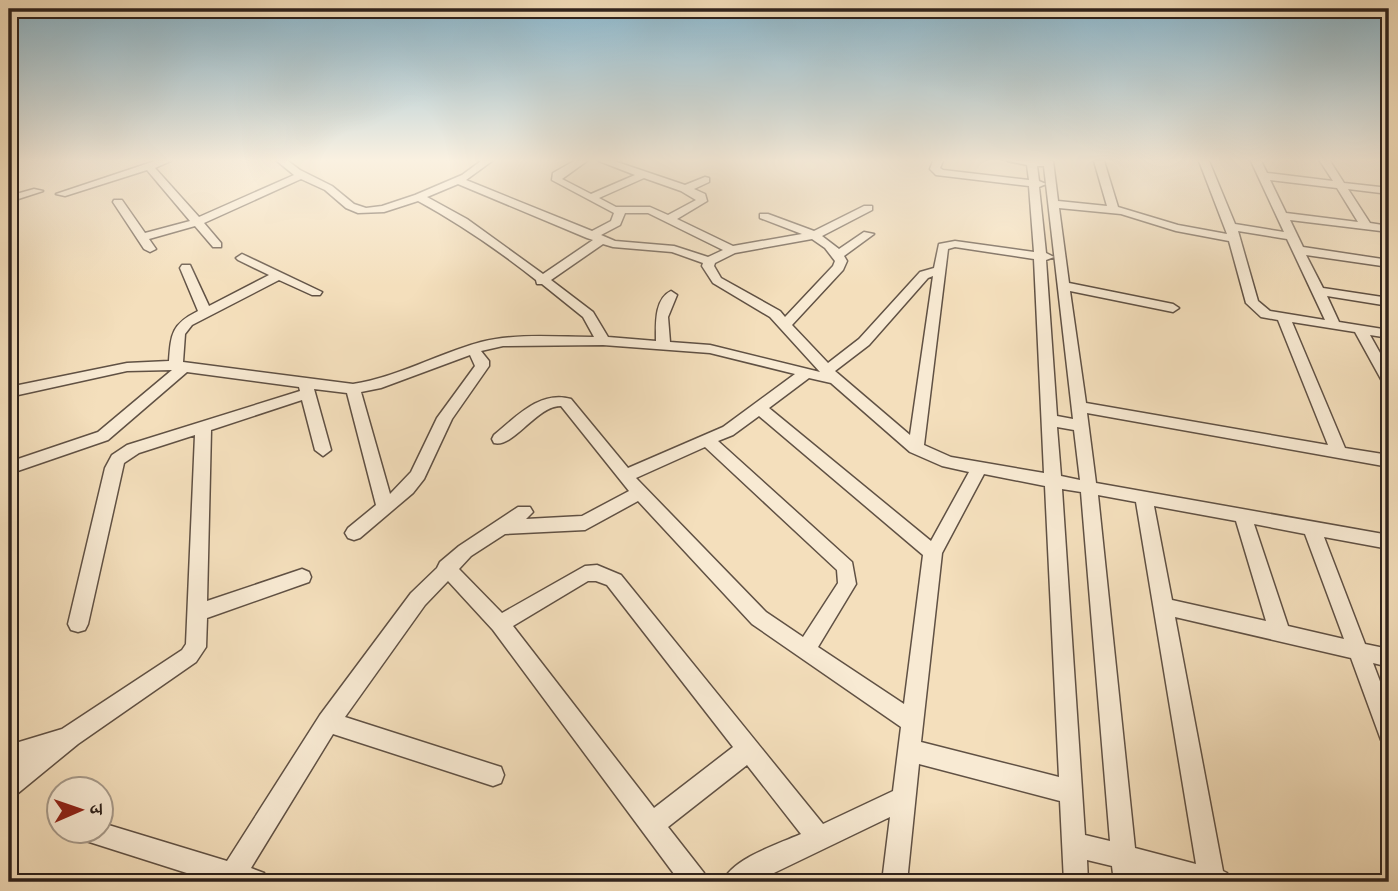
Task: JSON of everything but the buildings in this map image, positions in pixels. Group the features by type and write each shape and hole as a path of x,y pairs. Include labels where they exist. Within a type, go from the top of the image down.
{"street":[{"path":"118,203 150,249"},
{"path":"180,203 217,245"},
{"path":"142,237 197,222 240,203"},
{"path":"346,203 351,208 375,211 401,203"},
{"path":"428,203 485,236 587,316 603,341"},
{"path":"511,203 622,246 674,249 709,261 732,250 813,236 868,208"},
{"path":"601,203 620,211 643,209 732,250"},
{"path":"668,219 699,203"},
{"path":"1041,203 1040,256 1076,882"},
{"path":"1111,203 1113,209"},
{"path":"1220,203 1252,303 1266,314 1389,334"},
{"path":"1275,203 1334,325"},
{"path":"1351,203 1367,227"},
{"path":"1126,882 1089,489 1054,204 1113,209 1176,228 1291,236"},
{"path":"541,281 616,223 620,211"},
{"path":"765,216 813,236 839,254"},
{"path":"1281,216 1389,229"},
{"path":"839,254 868,234"},
{"path":"916,448 941,249 948,244 1061,259"},
{"path":"1297,250 1389,263"},
{"path":"785,325 839,267 839,254"},
{"path":"242,258 316,292"},
{"path":"709,261 709,271 717,280 767,309 831,375 916,448 948,461 979,468 1389,542"},
{"path":"186,268 205,312"},
{"path":"831,375 925,275 939,270"},
{"path":"180,365 178,334 181,328 205,312 279,275"},
{"path":"1042,292 1065,291 1173,308"},
{"path":"1317,291 1389,302"},
{"path":"663,345 662,317 671,295"},
{"path":"1284,318 1339,452"},
{"path":"1044,329 1070,334"},
{"path":"1360,329 1388,376"},
{"path":"9,392 127,367 180,365 307,389 353,389 376,385 503,342 603,341 663,345 731,352 807,372 831,375"},
{"path":"354,533 407,489 418,475 445,418 480,371 482,361 473,350"},
{"path":"9,468 103,436 180,365"},
{"path":"625,476 728,431 807,372"},
{"path":"78,624 113,468 118,459 133,449 307,389"},
{"path":"307,389 323,450"},
{"path":"353,389 385,507"},
{"path":"500,439 547,402 560,399 566,402 625,476 759,618 911,721"},
{"path":"1079,407 1389,461"},
{"path":"759,408 933,553"},
{"path":"1049,420 1081,426"},
{"path":"9,786 70,736 189,656 196,647 203,427"},
{"path":"708,441 845,567 847,584 806,649"},
{"path":"895,882 923,603 933,553 979,468"},
{"path":"500,527 585,523 640,492"},
{"path":"1073,844 1122,855 1214,882 1144,498"},
{"path":"116,839 238,880 328,722 418,599 446,567 524,512"},
{"path":"1243,516 1280,633"},
{"path":"1312,528 1389,733"},
{"path":"446,567 500,624 695,882"},
{"path":"500,624 585,574 605,575 614,580 819,838"},
{"path":"199,612 302,578"},
{"path":"1164,606 1389,657"},
{"path":"328,722 493,775"},
{"path":"9,757 70,736"},
{"path":"651,825 749,749"},
{"path":"908,750 1071,792"},
{"path":"735,882 751,870 903,800"}]}
